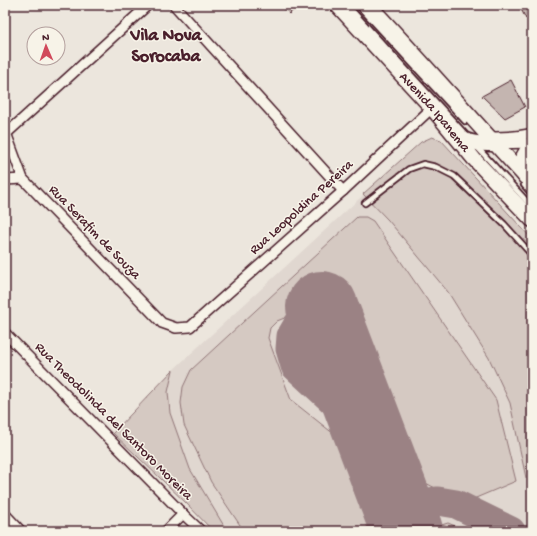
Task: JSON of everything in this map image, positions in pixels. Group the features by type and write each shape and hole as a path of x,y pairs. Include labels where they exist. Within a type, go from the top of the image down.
{"main road":[{"name":"Avenida Ipanema","path":"336,5 432,108 474,158 532,220"},
{"name":"Avenida Ipanema","path":"369,5 430,70 486,142 525,180"},
{"path":"454,135 469,142 486,142"},
{"path":"525,180 522,162 526,151 532,147"}],"street":[{"path":"6,132 148,5"},
{"path":"174,5 343,191"},
{"name":"Rua Leopoldina Pereira","path":"190,327 343,191 432,108"},
{"name":"Rua Serafim de Souza","path":"6,132 23,179 162,323 176,328 190,327"},
{"path":"486,142 508,136 532,133"},
{"path":"486,142 532,142"},
{"path":"5,180 23,179"},
{"name":"Rua Theodolinda del Santoro Moreira","path":"5,333 201,531"},
{"path":"5,514 21,531"},
{"path":"166,531 183,514"}],"lane":[{"path":"347,5 486,142 532,207"},
{"path":"358,5 471,127"},
{"path":"365,203 409,169 423,164 436,167 454,176 504,224 532,255"},
{"path":"525,180 532,194"}],"shaded area":[{"path":"432,137 441,140 532,239 532,531 213,531 113,433 173,370 421,142"},
{"path":"432,137 441,140 532,239 532,476 526,478 510,403 489,358 448,292 388,220 363,194 421,142"},
{"path":"357,217 366,217 373,221 496,400 516,481 464,503 418,479 406,465 394,446 337,297 277,321 270,328 268,338 291,400 344,442 378,531 244,531 211,482 184,425 181,403 183,387 191,370"},
{"path":"173,370 168,392 170,413 190,469 227,531 213,531 113,433"},
{"path":"448,523 467,531 434,531 438,526"}],"building":[{"path":"288,5 299,5 289,14 284,9"},
{"path":"519,5 532,5 532,15 526,19"},
{"path":"511,80 525,107 505,118 482,96"}],"taxiway":[{"path":"357,399 348,342 337,324 325,315 312,316 298,324 291,336 290,349 295,366 357,423 375,446"},
{"path":"413,531 414,520 420,509 429,502 438,501 456,504 511,531"}],"runway":[{"path":"322,307 407,531"}],"district":[{"name":"Vila Nova Sorocaba","path":"166,46"}]}
